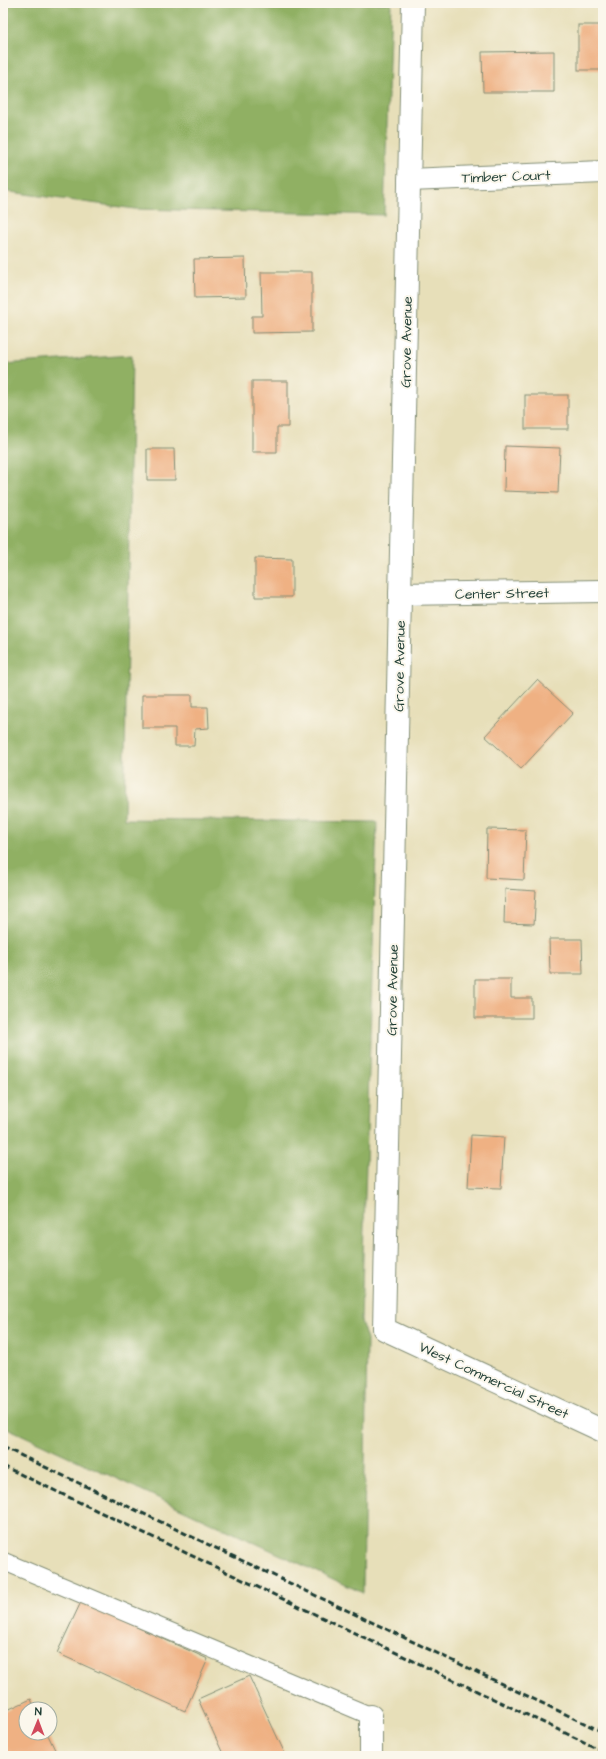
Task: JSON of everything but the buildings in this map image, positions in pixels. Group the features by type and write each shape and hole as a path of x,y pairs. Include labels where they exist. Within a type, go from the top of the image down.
{"street":[{"name":"Grove Avenue","path":"384,1329 413,3"},
{"name":"Timber Court","path":"409,180 603,172"},
{"name":"Center Street","path":"400,594 603,591"},
{"name":"West Commercial Street","path":"384,1329 603,1431"},
{"path":"371,1716 371,1756"}],"lane":[{"path":"3,1561 371,1716"}],"green space":[{"path":"3,3 391,3 384,215 135,209 3,191"},
{"path":"132,355 124,819 377,822 361,1321 367,1340 363,1593 3,1426 3,364"}],"railway":[{"path":"3,1447 603,1732"},
{"path":"3,1466 603,1751"}]}
